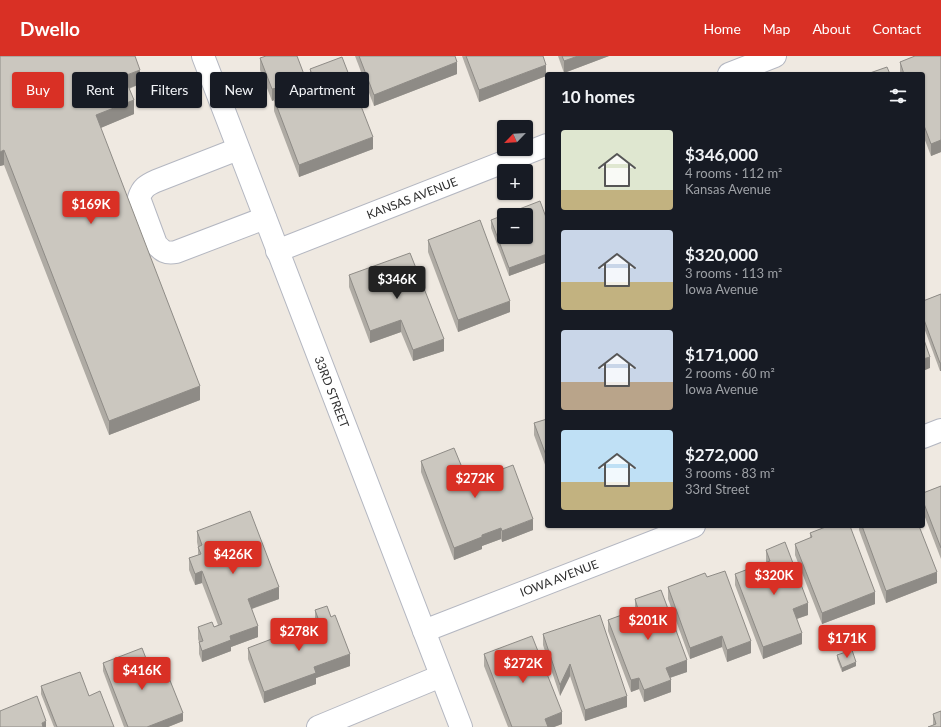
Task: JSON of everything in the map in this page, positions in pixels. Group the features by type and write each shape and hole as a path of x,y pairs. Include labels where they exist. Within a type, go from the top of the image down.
{"street":[{"name":"33RD STREET","path":"203,56 461,727"},
{"path":"734,72 775,56"},
{"name":"KANSAS AVENUE","path":"277,251 545,146"},
{"path":"238,148 156,181 141,191 139,198 156,244 161,250 168,253 176,252 265,218"},
{"path":"925,436 941,430"},
{"name":"IOWA AVENUE","path":"424,631 689,528"},
{"path":"318,727 441,676"}],"building":[{"path":"0,56 135,56 140,70 128,74 128,72 72,72 72,108 114,108 96,115 200,386 109,421 4,150 0,152"},
{"path":"266,56 297,56 303,72 275,72 275,88 272,89 267,72 265,72 260,58"},
{"path":"359,56 455,56 457,62 374,95 369,82 369,72 365,72"},
{"path":"466,56 543,56 546,65 479,90"},
{"path":"562,56 578,56 564,61"},
{"path":"915,56 941,56 941,140 931,144 925,128 925,72 903,72 900,62"},
{"path":"342,57 348,72 311,72 310,69"},
{"path":"887,67 889,72 873,72"},
{"path":"128,86 134,100 128,102"},
{"path":"277,108 362,108 373,137 299,165"},
{"path":"540,201 545,215 545,255 509,268 500,244 533,244 533,208 522,208"},
{"path":"497,218 497,236 491,220"},
{"path":"480,220 510,301 458,320 428,240"},
{"path":"410,253 444,339 413,350 401,320 370,331 349,275"},
{"path":"941,294 941,363 925,322 925,300"},
{"path":"925,343 930,357 925,358"},
{"path":"545,420 545,453 534,423"},
{"path":"454,448 468,482 513,465 533,519 502,531 501,528 454,548 421,461"},
{"path":"941,486 941,548 925,506 925,492"},
{"path":"250,511 279,587 248,599 258,626 230,636 231,640 202,651 199,642 203,641 198,627 212,622 214,627 222,624 202,571 195,574 189,558 201,554 198,547 202,545 197,531"},
{"path":"823,528 851,528 875,592 822,613 795,544 812,537 810,533"},
{"path":"863,528 920,528 937,572 886,591"},
{"path":"785,542 808,603 793,609 802,633 763,647 735,574 770,561 766,550"},
{"path":"725,571 751,641 727,650 722,636 690,648 668,587 705,573 707,577"},
{"path":"661,590 687,660 666,668 671,680 644,690 639,678 631,680 608,620 638,609 635,599"},
{"path":"327,606 331,617 335,615 350,654 314,667 316,673 264,692 248,648 319,621 315,610"},
{"path":"600,615 627,696 585,710 570,664 560,685 543,634"},
{"path":"532,636 562,712 545,719 548,727 512,727 484,654"},
{"path":"142,648 152,674 165,668 183,713 147,727 128,727 103,663"},
{"path":"852,650 856,662 842,668 837,655"},
{"path":"80,672 89,696 100,691 114,727 57,727 41,686"},
{"path":"37,696 46,721 42,723 43,727 0,727 0,711"},
{"path":"941,711 941,727 928,727 936,724 933,714"}]}
